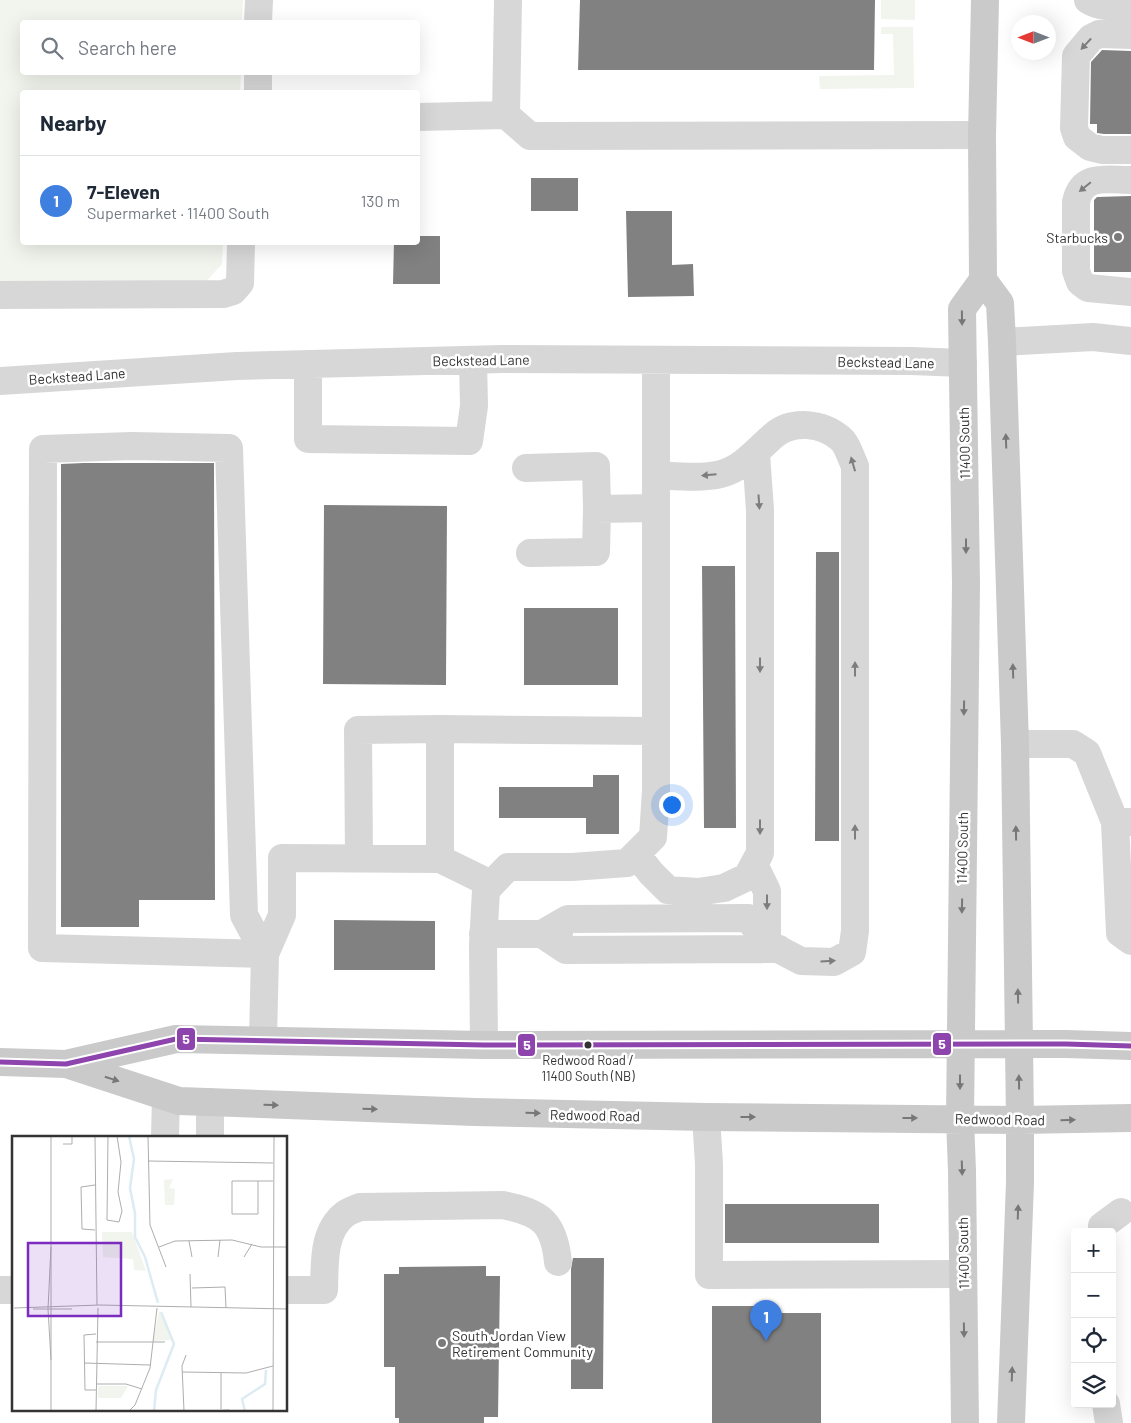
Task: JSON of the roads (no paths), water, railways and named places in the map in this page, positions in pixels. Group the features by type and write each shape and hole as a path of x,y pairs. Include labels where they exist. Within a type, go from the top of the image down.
{"main road":[{"path":"985,0 982,135 983,280 1000,303 1015,744 1020,1182 1010,1423"},
{"name":"11400 South","path":"965,1423 960,1119 966,584 962,309 983,280"},
{"name":"Redwood Road","path":"0,1062 66,1064 176,1038 484,1045 1131,1046"},
{"name":"Redwood Road","path":"66,1064 179,1101 466,1112 706,1117 1020,1120 1131,1118"}],"street":[{"path":"258,20 259,0"},
{"path":"506,115 508,0"},
{"path":"1088,0 1108,7 1131,6"},
{"path":"1131,34 1099,34 1091,38 1076,56 1074,128 1077,138 1090,147 1102,150 1131,150"},
{"path":"258,75 258,90"},
{"path":"420,117 506,115 530,136 982,135"},
{"path":"1131,180 1098,180 1086,184 1079,191 1076,202 1076,270 1080,282 1088,288 1131,292"},
{"path":"0,295 223,294 233,291 240,283 241,245"},
{"path":"1002,342 1093,337 1131,341"},
{"path":"308,364 308,439 470,441 474,406 473,360"},
{"name":"Beckstead Lane","path":"0,381 227,367 473,360 911,361 963,363"},
{"path":"484,1045 483,934 486,890 508,867 627,863 653,837 656,791 656,360"},
{"path":"483,934 532,934 566,950 777,947 834,962 852,952 855,932 855,466 842,439 821,427 797,424 775,434 756,454 737,467 721,474 701,476 656,475"},
{"path":"132,446 228,448 244,915 265,954 42,948 43,449 132,446"},
{"path":"636,854 650,873 668,890 698,892 724,888 747,876 760,853 760,510 756,454"},
{"path":"526,468 596,466 596,552 530,553"},
{"path":"597,509 656,508"},
{"path":"440,729 440,859"},
{"path":"359,858 358,730 655,731"},
{"path":"1015,744 1073,744 1087,753 1123,822 1120,933 1131,941"},
{"path":"263,1040 265,954 282,915 282,858 440,859 492,884"},
{"path":"754,864 767,891 777,947"},
{"path":"165,1136 166,1097"},
{"path":"210,1102 210,1136"},
{"path":"706,1117 708,1275 963,1274"},
{"path":"288,1290 324,1290 326,1247 333,1228 346,1213 360,1207 503,1205 520,1209 535,1214 550,1228 556,1244 558,1262"},
{"path":"1102,1228 1102,1226 1121,1212"},
{"path":"1107,1408 1109,1423"}],"place":[{"name":"Starbucks","path":"1118,237"},
{"name":"Redwood Road / 11400 South (NB)","path":"588,1045"},
{"name":"7-Eleven","path":"766,1341"},
{"name":"South Jordan View Retirement Community","path":"442,1343"}]}
